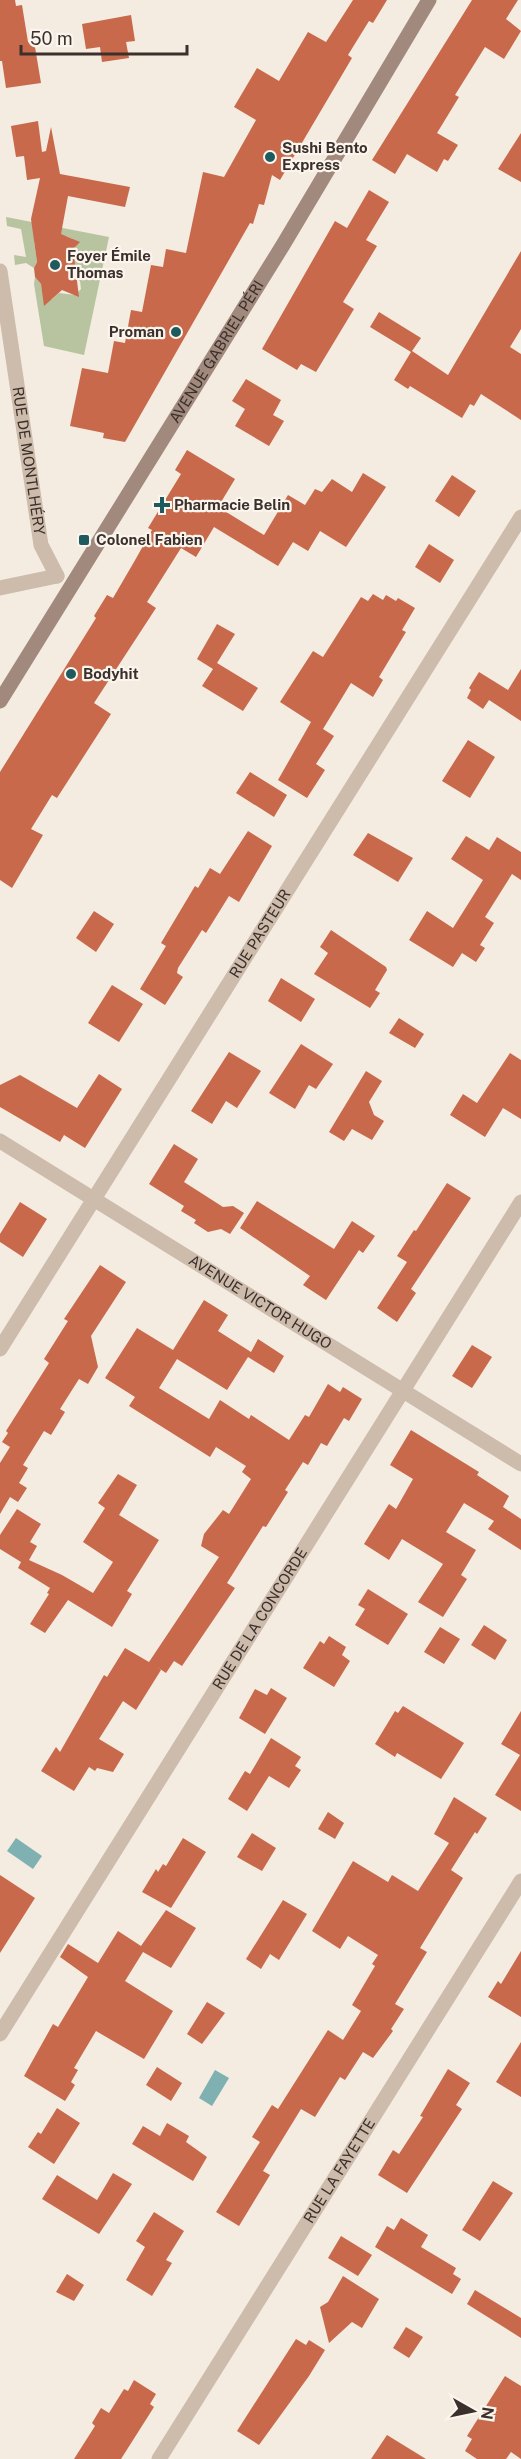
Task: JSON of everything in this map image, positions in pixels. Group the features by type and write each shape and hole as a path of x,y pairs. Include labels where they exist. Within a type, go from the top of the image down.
{"street":[{"name":"AVENUE GABRIEL PÉRI","path":"0,701 283,245 429,0"},
{"name":"RUE DE MONTLHÉRY","path":"0,271 41,545 57,576"},
{"name":"RUE PASTEUR","path":"0,1349 521,517"},
{"path":"0,588 57,576 73,586"},
{"name":"AVENUE VICTOR HUGO","path":"0,1141 521,1464"},
{"name":"RUE DE LA CONCORDE","path":"0,2034 521,1202"},
{"name":"RUE LA FAYETTE","path":"159,2459 521,1881"}],"green space":[{"path":"6,217 109,237 84,355 44,346 34,284 35,277 41,284 44,300 52,299 59,293 75,295 81,289 80,281 72,277 75,265 69,253 75,247 73,239 66,236 59,242 34,241 37,262 34,268 26,263 15,265 14,255 26,257 21,229 7,226"}],"water":[{"path":"16,1838 42,1856 33,1869 7,1851"},
{"path":"215,2070 229,2078 212,2106 199,2098"}],"building":[{"path":"0,0 15,0 16,6 22,5 28,42 35,47 41,83 6,88 2,61 0,61"},
{"path":"353,0 387,0 373,23 369,21 348,55 352,58 280,180 272,175 264,205 259,204 253,224 250,223 125,442 103,438 104,433 70,426 82,368 108,373 114,341 125,343 131,310 142,312 151,265 163,267 166,249 186,253 203,172 224,177 256,120 234,107 257,68 279,81 308,32 326,42"},
{"path":"472,0 518,0 506,19 521,31 504,59 485,47 455,95 459,97 437,133 458,145 448,161 444,159 437,172 407,154 395,174 372,160"},
{"path":"131,15 135,41 126,42 129,58 102,62 100,47 86,49 82,24"},
{"path":"38,121 42,152 46,151 51,127 60,174 130,187 125,207 68,196 61,234 80,242 73,249 79,297 62,290 44,306 41,284 35,277 34,268 37,262 31,219 40,178 27,180 24,156 16,157 11,126"},
{"path":"521,133 521,182 498,169"},
{"path":"369,190 389,202 366,240 377,246 343,302 354,309 316,372 301,364 297,370 262,349 335,221 347,228"},
{"path":"521,251 521,329 510,347 521,354 521,420 481,394 474,406 470,404 462,418 410,386 408,389 394,380 411,352 370,327 379,312 421,338 412,351 448,375"},
{"path":"246,379 281,400 273,415 284,421 269,446 235,426 245,409 232,401"},
{"path":"187,450 235,479 218,507 264,535 288,495 305,505 315,489 322,492 332,479 352,492 363,473 386,487 346,547 320,531 308,551 293,542 278,566 214,527 196,557 181,548 147,602 156,608 94,703 111,714 57,798 52,795 31,829 43,835 12,888 0,880 0,772 96,618 94,616 107,595 113,598 134,562 152,530 148,528 181,474 175,470"},
{"path":"452,475 476,491 459,517 435,501"},
{"path":"429,544 454,560 440,583 415,567"},
{"path":"373,594 383,600 386,595 396,601 398,598 415,608 402,630 406,632 379,677 383,680 373,697 351,683 323,729 334,736 316,764 325,770 307,798 278,780 311,722 280,702 313,651 323,657 361,597 368,601"},
{"path":"217,624 235,634 217,663 258,688 243,711 202,686 213,669 197,659"},
{"path":"521,669 521,721 489,700 483,709 467,698 471,690 469,688 479,672 508,690"},
{"path":"468,740 495,757 470,798 442,781"},
{"path":"250,772 287,795 274,817 236,793"},
{"path":"248,831 272,846 239,902 229,896 206,933 202,930 178,968 177,973 183,977 165,1005 140,989 166,946 161,943 195,886 198,888 210,868 220,874"},
{"path":"368,833 413,858 398,882 353,855"},
{"path":"466,836 489,850 497,837 521,852 521,880 512,874 485,917 494,923 480,945 485,948 476,962 462,953 453,967 409,940 427,911 453,928 483,880 451,859"},
{"path":"94,911 114,924 96,952 76,938"},
{"path":"331,930 386,967 387,970 375,990 380,993 370,1008 314,974 328,953 320,947"},
{"path":"281,978 315,999 301,1022 268,1001"},
{"path":"112,985 143,1004 119,1042 88,1023"},
{"path":"399,1018 424,1034 415,1048 389,1033"},
{"path":"301,1044 333,1064 316,1089 309,1085 295,1109 269,1093"},
{"path":"229,1052 261,1071 237,1108 226,1101 212,1124 191,1111"},
{"path":"510,1053 521,1060 521,1119 503,1108 485,1137 450,1115 463,1094 477,1103"},
{"path":"366,1071 382,1081 369,1102 374,1115 384,1121 372,1140 352,1129 344,1141 329,1132"},
{"path":"99,1074 122,1089 85,1148 64,1135 60,1142 0,1107 0,1085 20,1075 77,1108"},
{"path":"174,1144 198,1159 184,1182 223,1207 233,1206 244,1213 230,1234 221,1229 208,1232 194,1223 196,1220 181,1211 184,1206 149,1184"},
{"path":"447,1183 471,1198 411,1289 416,1293 397,1322 377,1308 407,1262 397,1256"},
{"path":"257,1201 334,1249 352,1221 375,1236 363,1253 359,1250 326,1300 303,1285 310,1276 240,1228"},
{"path":"20,1202 47,1219 23,1257 0,1242 0,1234"},
{"path":"100,1265 126,1282 91,1336 98,1367 88,1384 79,1379 60,1409 65,1412 51,1435 44,1431 23,1465 28,1468 19,1483 27,1488 18,1502 10,1497 0,1514 0,1463 10,1447 2,1442 8,1433 6,1431 49,1363 44,1359 68,1321 64,1319"},
{"path":"204,1300 228,1315 218,1331 251,1352 258,1339 284,1356 274,1373 248,1357 227,1390 177,1359 159,1388 209,1419 220,1400 249,1419 251,1415 289,1440 305,1415 309,1417 328,1384 340,1392 343,1387 362,1399 349,1421 344,1418 327,1446 321,1443 308,1465 303,1462 285,1490 288,1492 266,1527 263,1526 227,1583 235,1588 182,1666 174,1661 166,1673 157,1667 161,1670 136,1710 123,1701 99,1739 124,1754 113,1772 97,1768 95,1771 89,1767 74,1791 41,1771 56,1747 60,1752 104,1675 107,1677 125,1648 149,1662 219,1557 201,1546 204,1534 223,1510 229,1514 251,1479 242,1472 246,1466 216,1447 210,1457 129,1406 135,1397 105,1378 137,1328 173,1350"},
{"path":"472,1345 492,1357 472,1388 452,1376"},
{"path":"411,1430 479,1472 477,1475 509,1496 503,1507 521,1519 521,1550 488,1529 494,1521 464,1503 446,1532 476,1550 461,1575 467,1579 443,1617 418,1602 443,1564 402,1539 389,1560 364,1544 389,1504 396,1509 413,1479 390,1465"},
{"path":"118,1474 137,1485 119,1515 159,1540 127,1591 132,1594 112,1627 68,1600 45,1633 30,1624 49,1594 47,1593 50,1588 18,1568 21,1562 0,1549 0,1535 17,1509 41,1524 30,1542 37,1546 29,1560 93,1593 113,1562 83,1542 105,1508 98,1503"},
{"path":"368,1589 408,1614 388,1645 355,1625 365,1609 358,1605"},
{"path":"484,1625 507,1640 495,1660 471,1645"},
{"path":"440,1627 460,1639 444,1664 424,1652"},
{"path":"329,1636 346,1647 342,1655 350,1661 334,1687 303,1668 320,1641 324,1644"},
{"path":"271,1688 287,1698 265,1734 239,1718 255,1689 267,1695"},
{"path":"403,1706 464,1743 441,1779 397,1753 395,1757 375,1744 395,1711 398,1713"},
{"path":"521,1711 521,1811 495,1795 520,1755 501,1744"},
{"path":"271,1738 301,1757 295,1766 301,1770 289,1788 269,1776 247,1811 228,1799 245,1771 250,1774"},
{"path":"454,1797 487,1818 477,1834 475,1832 451,1870 463,1878 420,1948 427,1952 395,2004 404,2009 391,2029 393,2031 373,2058 363,2052 345,2080 340,2077 315,2117 301,2109 263,2171 270,2175 239,2226 216,2212 260,2142 252,2137 272,2105 278,2109 328,2030 343,2040 361,2011 352,2005 375,1966 372,1964 378,1955 348,1936 340,1949 312,1931 353,1861 388,1882 392,1875 418,1891 449,1843 434,1834"},
{"path":"328,1812 344,1823 335,1839 318,1829"},
{"path":"252,1833 276,1848 262,1871 237,1857"},
{"path":"183,1838 206,1852 171,1908 142,1892 156,1869 158,1872 163,1864 166,1866"},
{"path":"0,1875 35,1898 0,1953"},
{"path":"283,1900 307,1914 279,1960 270,1954 261,1969 246,1959"},
{"path":"166,1910 196,1928 171,1968 143,1952 125,1981 173,2011 144,2059 96,2031 74,2068 78,2070 71,2082 75,2085 65,2101 24,2076 53,2024 58,2027 88,1977 60,1957 68,1944 98,1963 118,1931 141,1946"},
{"path":"521,1951 521,2017 488,1997 498,1981 501,1984"},
{"path":"207,2002 225,2013 202,2044 187,2034"},
{"path":"521,2042 521,2097 496,2082"},
{"path":"157,2067 182,2083 171,2101 146,2085"},
{"path":"448,2069 470,2083 456,2105 462,2109 407,2193 378,2175 393,2150 399,2154 423,2117 420,2116"},
{"path":"57,2108 80,2123 54,2164 28,2147 38,2132 41,2134"},
{"path":"167,2123 189,2136 186,2142 207,2157 193,2181 132,2144 143,2126 160,2136"},
{"path":"113,2173 132,2184 99,2234 42,2199 57,2175 97,2200"},
{"path":"493,2181 513,2193 480,2241 462,2230"},
{"path":"154,2212 184,2231 166,2260 172,2263 152,2296 126,2280 145,2247 136,2241"},
{"path":"401,2218 428,2235 421,2247 456,2268 453,2274 461,2279 452,2294 375,2247 387,2226 394,2230"},
{"path":"341,2236 372,2255 358,2276 328,2258"},
{"path":"67,2274 84,2285 74,2301 56,2292"},
{"path":"343,2276 379,2299 362,2328 352,2322 329,2343 320,2307 328,2302"},
{"path":"475,2290 521,2318 521,2338 467,2304"},
{"path":"406,2327 423,2337 409,2358 393,2348"},
{"path":"296,2339 306,2345 309,2340 325,2350 259,2445 237,2431"},
{"path":"505,2376 521,2386 521,2459 511,2452 506,2459 477,2459 465,2451 472,2439 467,2436"},
{"path":"134,2380 156,2394 150,2404 154,2407 121,2459 74,2459 95,2426 92,2423 101,2408 109,2413 124,2389 128,2391"},
{"path":"387,2435 426,2459 371,2459"}],"place":[{"name":"Sushi Bento Express","path":"270,157"},
{"name":"Foyer Émile Thomas","path":"55,265"},
{"name":"Proman","path":"176,332"},
{"name":"Pharmacie Belin","path":"162,505"},
{"name":"Colonel Fabien","path":"84,540"},
{"name":"Bodyhit","path":"71,674"}]}
